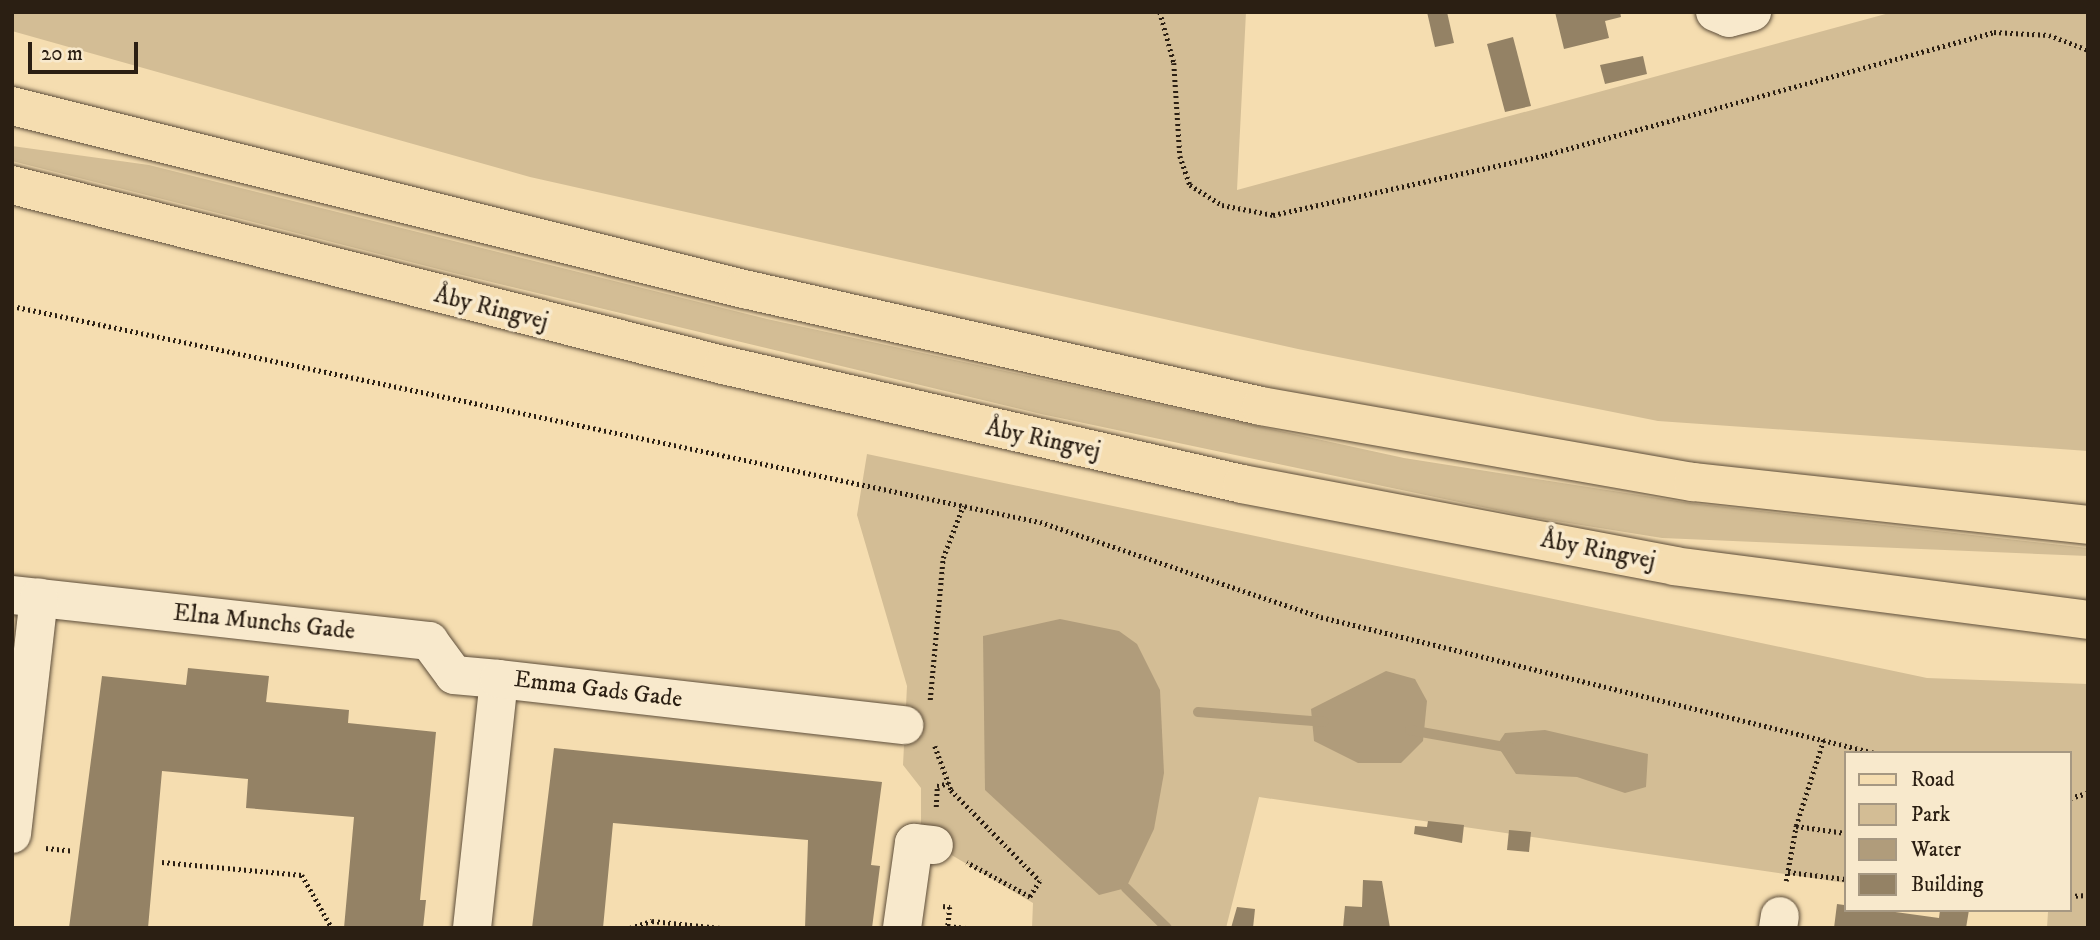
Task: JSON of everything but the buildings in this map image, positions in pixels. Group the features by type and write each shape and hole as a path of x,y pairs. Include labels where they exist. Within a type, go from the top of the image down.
{"main road":[{"path":"12,106 665,270 1261,406 1693,482 2088,526"},
{"name":"Åby Ringvej","path":"12,185 655,349 1242,484 1674,566 2088,620"}],"street":[{"path":"1715,12 1728,18 1752,12"},
{"path":"12,834 26,597"},
{"name":"Elna Munchs Gade","path":"26,597 429,641 454,675 499,679"},
{"name":"Emma Gads Gade","path":"472,928 499,679 922,723"},
{"path":"902,928 914,843 934,845"}],"path":[{"path":"1160,12 1174,63 1180,156 1190,186 1222,205 1273,215 1545,155 1994,33 2049,35 2088,50"},
{"path":"12,306 1040,522 1321,617 1825,738 1868,751"},
{"path":"934,845 1030,897 1040,881 948,783 922,723 943,558 962,506"},
{"path":"1779,922 1796,826 1825,738"},
{"path":"937,786 948,783"},
{"path":"1796,826 1844,833"},
{"path":"162,862 302,875 331,928"},
{"path":"1788,872 1844,878"},
{"path":"629,928 652,921 721,928"}],"green space":[{"path":"12,12 1246,12 1237,190 1893,12 2088,12 2088,451 1658,421 1298,349 530,177 12,31"},
{"path":"12,146 149,165 767,319 1404,458 1690,503 2088,548 2088,556 1662,538 1525,516 1041,414 454,273 12,161"},
{"path":"867,454 1927,678 2088,684 2088,928 2047,928 2048,912 2072,912 2072,751 1844,751 1844,883 1259,797 1226,928 1032,928 1033,903 921,837 921,788 903,765 907,686 857,515"}],"water":[{"path":"1060,619 1119,631 1137,644 1160,690 1164,773 1154,829 1126,888 1099,895 985,790 983,636"},
{"path":"1386,671 1415,679 1427,701 1423,741 1401,763 1358,763 1314,741 1311,709"},
{"path":"1545,730 1648,754 1646,787 1625,793 1577,777 1516,774 1497,745 1505,733"}],"waterway":[{"path":"1198,712 1324,722"},
{"path":"1410,730 1511,748"},
{"path":"1126,888 1167,928"}]}
